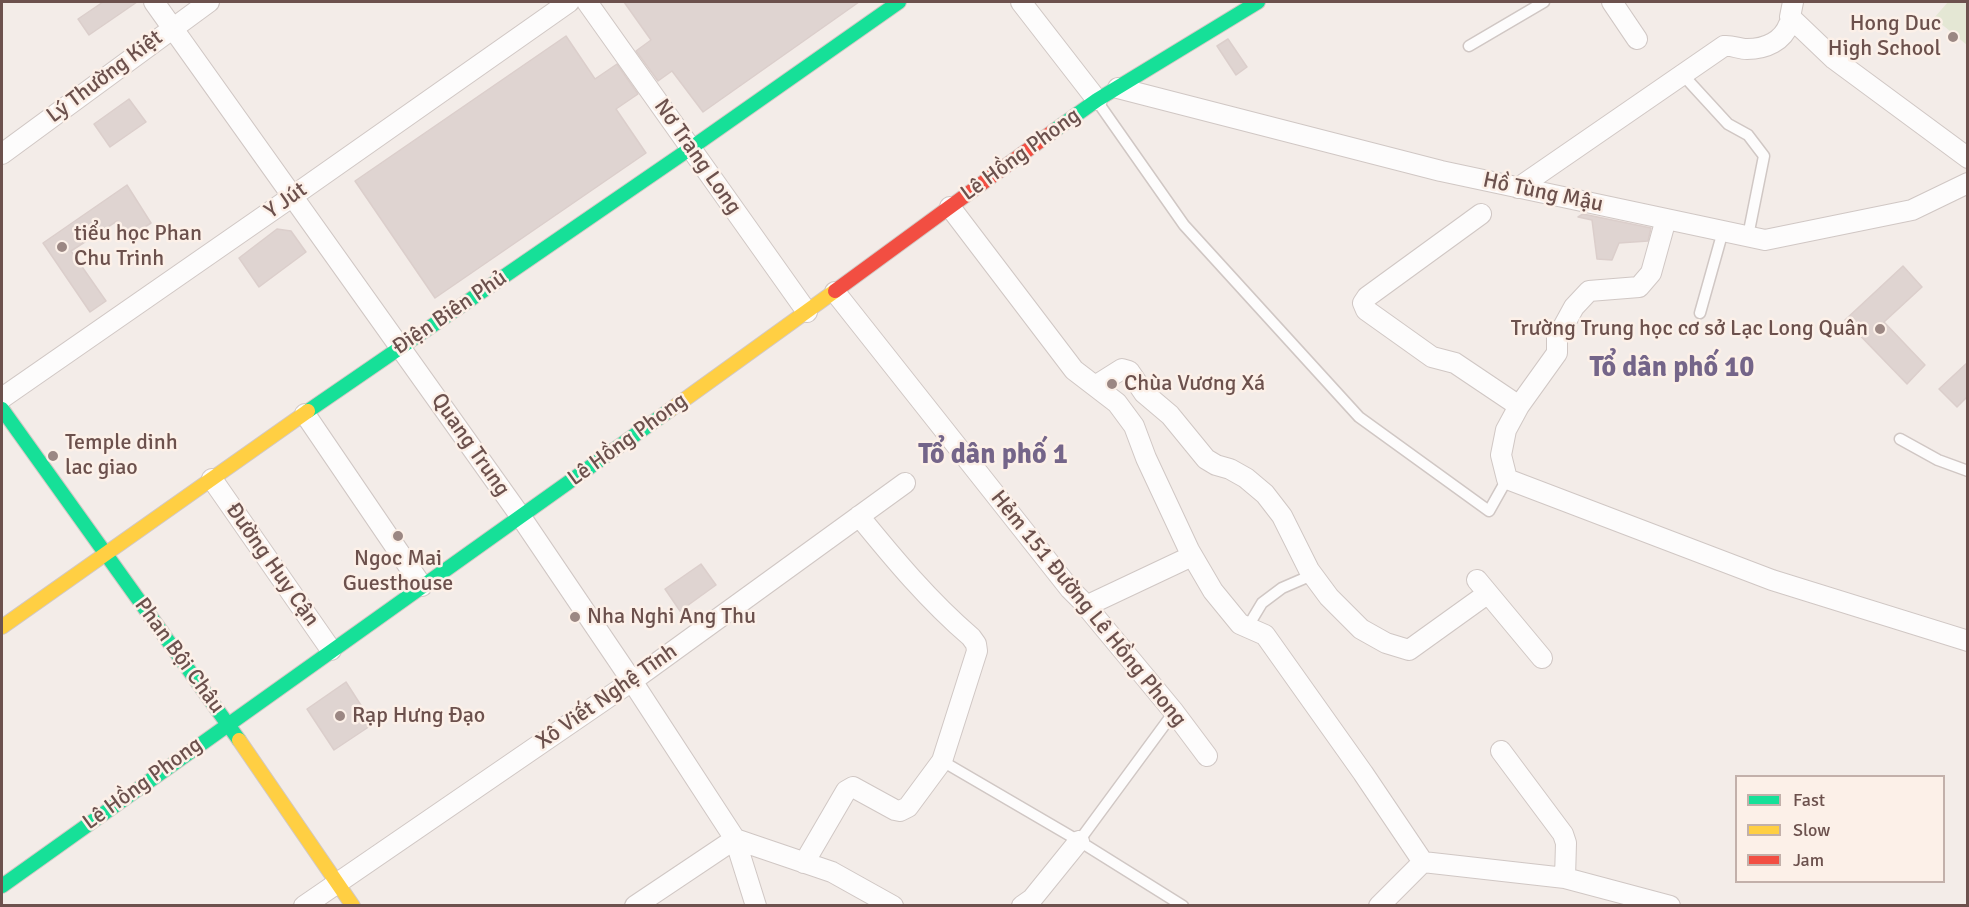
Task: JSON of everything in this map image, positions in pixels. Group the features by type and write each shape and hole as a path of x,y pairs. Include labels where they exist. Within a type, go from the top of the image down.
{"street":[{"name":"Quang Trung","path":"154,2 521,517 632,681 735,839 756,906"},
{"name":"Lý Thường Kiệt","path":"2,154 209,2"},
{"name":"Y Jút","path":"2,398 569,2"},
{"name":"Nơ Trang Long","path":"587,2 807,312"},
{"name":"Điện Biên Phủ","path":"2,627 400,346 691,148 899,2"},
{"path":"1021,2 1097,100"},
{"name":"Lê Hồng Phong","path":"2,886 835,292 1097,100 1258,2"},
{"path":"1612,2 1637,39"},
{"path":"1518,188 1724,46 1746,49 1768,46 1782,36 1791,14 1834,59 1968,158"},
{"name":"Hồ Tùng Mậu","path":"1118,88 1441,171 1765,240 1912,210 1968,183"},
{"path":"950,207 1074,370 1117,403 1134,426 1146,458 1192,556 1213,591 1240,624 1265,635 1364,773 1423,862 1565,879 1668,905"},
{"path":"1481,214 1367,297 1363,303 1366,310 1432,357 1455,363 1519,406"},
{"path":"1666,219 1651,273 1639,287 1589,291 1574,306 1557,338 1557,353 1519,406 1506,430 1501,455 1507,479 1772,580 1968,641"},
{"name":"Hẻm 151 Đường Lê Hồng Phong","path":"835,292 1070,589 1174,712 1207,756"},
{"path":"1095,387 1122,369 1129,371 1144,393 1170,415 1206,459 1246,478 1265,494 1282,516 1312,575 1329,597 1361,629 1386,643 1409,650 1482,587 1542,658"},
{"name":"Phan Bội Châu","path":"2,409 228,723 353,906"},
{"path":"305,414 422,586"},
{"name":"Đường Huy Cận","path":"212,479 331,650"},
{"name":"Xô Viết Nghệ Tĩnh","path":"304,906 632,681 905,483"},
{"path":"804,862 846,791 853,788 900,811 908,807 942,761 976,651 976,644 971,637 904,571 859,516"},
{"path":"1086,606 1192,556"},
{"path":"1501,751 1563,834 1566,843 1565,879"},
{"path":"635,906 735,839 832,872 893,906"},
{"path":"1022,906 1032,899 1079,841"},
{"path":"1379,906 1423,862"}],"lane":[{"path":"1469,46 1544,2"},
{"path":"1683,75 1728,124 1748,135 1764,156 1748,236"},
{"path":"1097,100 1184,225 1359,417 1490,511 1507,479"},
{"path":"1700,313 1723,231"},
{"path":"1900,439 1938,460 1968,471"},
{"path":"1247,628 1262,603 1282,588 1312,575"},
{"path":"1079,841 1174,712"},
{"path":"942,761 1079,841 1183,906"}],"green space":[{"path":"1948,2 1967,2 1967,45 1934,18"}],"building":[{"path":"103,2 137,2 89,35 78,19"},
{"path":"624,2 859,2 703,112 672,71 658,81 636,51 651,40"},
{"path":"566,36 595,79 617,64 638,94 616,109 646,153 435,298 355,181"},
{"path":"1228,39 1247,67 1236,75 1217,46"},
{"path":"129,99 146,122 110,147 94,124"},
{"name":"tiểu học Phan Chu Trinh","path":"127,185 151,223 128,238 117,221 71,251 106,301 90,312 43,243"},
{"path":"1583,214 1651,228 1648,241 1619,243 1612,260 1597,259 1592,220 1578,217"},
{"path":"277,229 291,231 306,252 259,287 239,258"},
{"path":"1903,266 1922,287 1884,322 1925,365 1907,384 1845,320"},
{"path":"1968,362 1968,396 1957,407 1939,389"},
{"path":"701,564 716,585 680,611 665,589"},
{"name":"Rạp Hưng Đạo","path":"346,682 373,724 334,750 307,709"}],"traffic: fast":[{"path":"308,411 899,2"},
{"path":"1055,130 1097,100 1258,2"},
{"path":"2,409 239,740"},
{"path":"2,886 670,410"}],"traffic: slow":[{"path":"670,410 835,291"},
{"path":"2,627 308,411"},
{"path":"239,740 353,906"}],"traffic: jam":[{"path":"835,291 1055,130"}],"place":[{"name":"Hong Duc High School","path":"1953,37"},
{"name":"tiểu học Phan Chu Trinh","path":"62,247"},
{"name":"Trường Trung học cơ sở Lạc Long Quân","path":"1880,329"},
{"name":"Chùa Vương Xá","path":"1112,384"},
{"name":"Temple dinh lac giao","path":"53,456"},
{"name":"Ngoc Mai Guesthouse","path":"398,536"},
{"name":"Nha Nghi Ang Thu","path":"575,617"},
{"name":"Rạp Hưng Đạo","path":"340,716"}],"district":[{"name":"Tổ dân phố 10","path":"1672,369"},
{"name":"Tổ dân phố 1","path":"993,456"}]}
